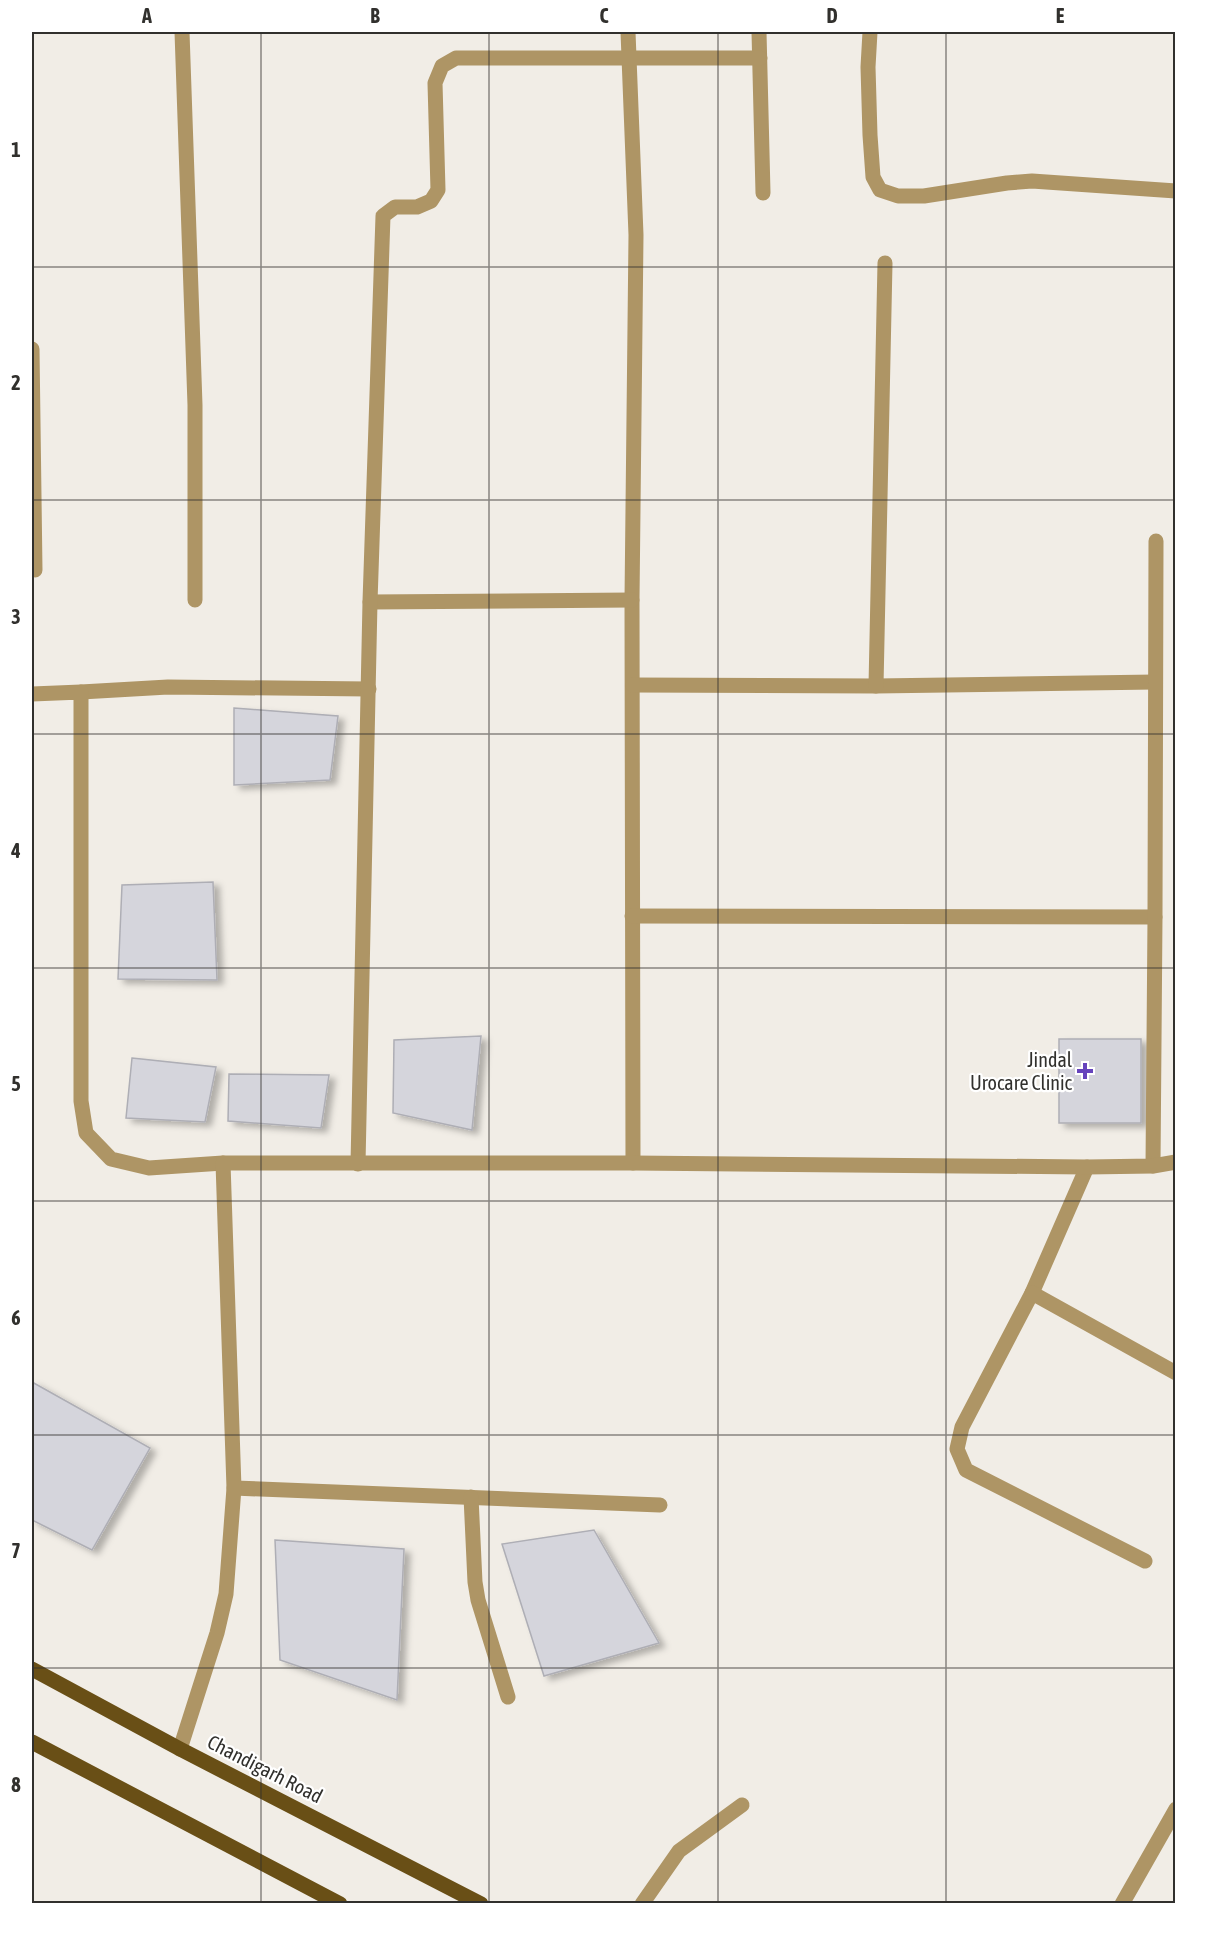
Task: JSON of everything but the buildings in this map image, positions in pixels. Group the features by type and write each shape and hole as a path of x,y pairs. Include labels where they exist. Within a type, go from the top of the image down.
{"main road":[{"name":"Chandigarh Road","path":"32,1669 180,1749 481,1904"},
{"path":"32,1742 340,1904"}],"street":[{"path":"182,32 195,405 195,600"},
{"path":"628,32 636,236 632,600 633,1163"},
{"path":"759,32 763,193"},
{"path":"870,32 868,67 870,135 873,177 879,190 898,196 924,196 1032,181 1176,191"},
{"path":"358,1164 370,603 383,216 395,207 417,207 431,201 438,190 435,83 442,66 456,58 760,58"},
{"path":"876,686 885,263"},
{"path":"32,349 35,570"},
{"path":"1153,1166 1156,541"},
{"path":"370,603 632,600"},
{"path":"633,685 876,686 1155,682"},
{"path":"32,694 168,687 369,688"},
{"path":"81,692 81,1101 86,1133 111,1159 149,1168 224,1163 633,1163 1087,1167 1153,1166 1176,1162"},
{"path":"632,916 1155,917"},
{"path":"180,1749 217,1633 226,1594 234,1488 224,1163"},
{"path":"1087,1167 1032,1293 962,1427 957,1449 966,1470 1145,1561"},
{"path":"1032,1293 1176,1373"},
{"path":"234,1488 660,1505"},
{"path":"471,1497 477,1591 508,1697"},
{"path":"642,1904 679,1851 742,1805"},
{"path":"1122,1904 1176,1809"}],"place":[{"name":"Jindal Urocare Clinic","path":"1085,1071"}]}
